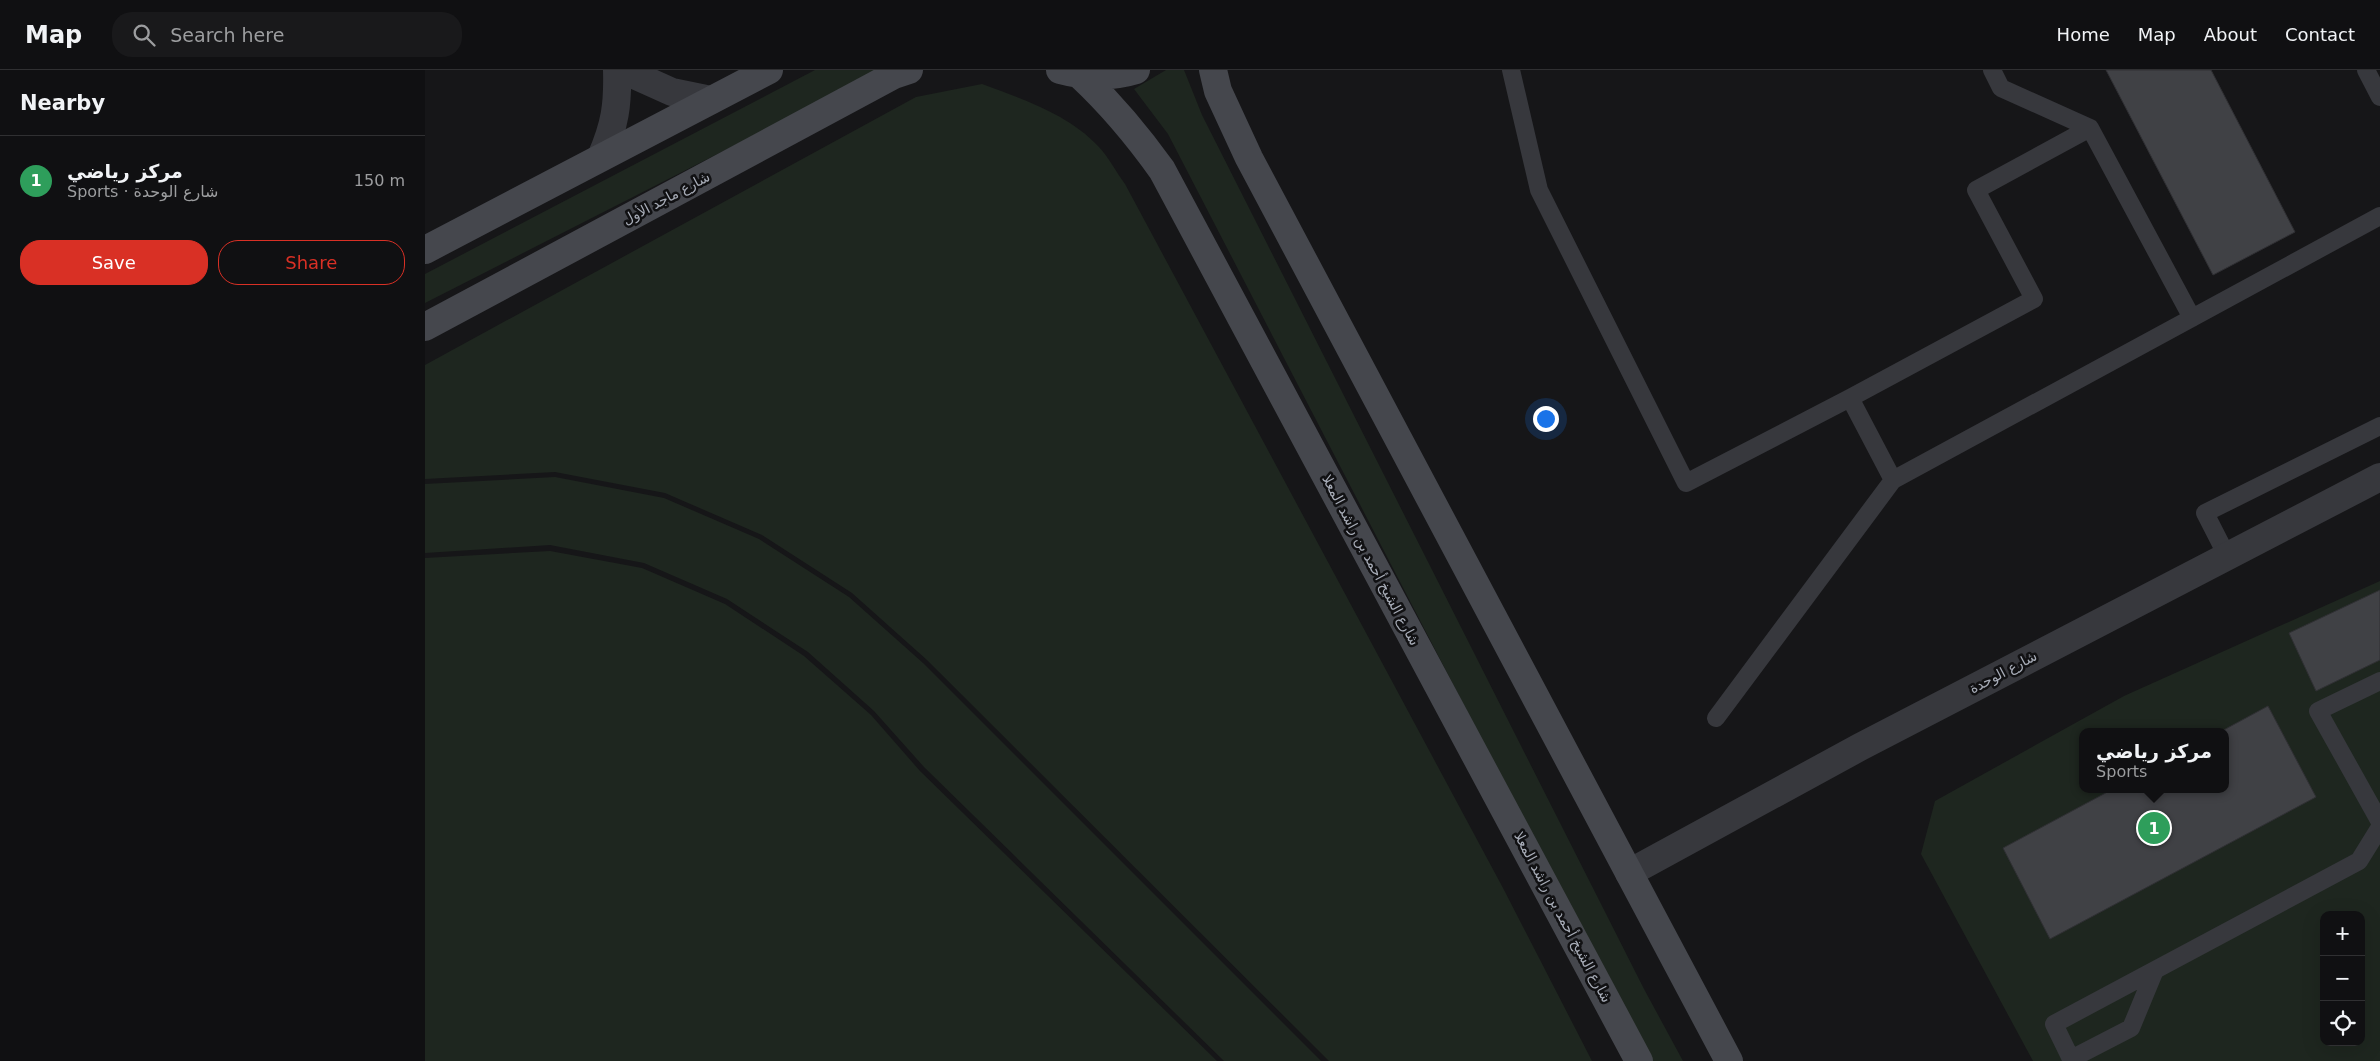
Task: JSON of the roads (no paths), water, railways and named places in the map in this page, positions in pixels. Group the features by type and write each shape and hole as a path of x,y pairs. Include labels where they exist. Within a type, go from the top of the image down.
{"street":[{"path":"601,157 610,135 618,103 617,70"},
{"path":"623,70 672,92 711,100"},
{"path":"425,250 769,70"},
{"name":"شارع ماجد الأول","path":"425,327 894,75 909,70"},
{"path":"1071,73 1118,75 1136,70"},
{"path":"1213,70 1218,90 1249,158 1729,1061"},
{"name":"شارع الشيخ أحمد بن راشد المعلا","path":"1071,73 1109,102 1128,124 1161,170 1639,1061"},
{"name":"شارع الوحدة","path":"1629,873 1868,742 2380,477"}],"lane":[{"path":"1511,70 1539,190 1686,483 1850,398 2034,299 1975,190 2090,128"},
{"path":"1992,70 2001,88 2090,128 2192,318"},
{"path":"2366,70 2380,97"},
{"path":"1716,718 1893,480 2380,216"},
{"path":"1850,398 1893,480"},
{"path":"2227,556 2205,513 2380,426"},
{"path":"2380,681 2318,711 2380,822"},
{"path":"2155,970 2131,1028 2071,1059 2054,1024 2155,970 2359,861 2380,827"}],"place":[{"name":"مركز رياضي","path":"2154,828"}]}
